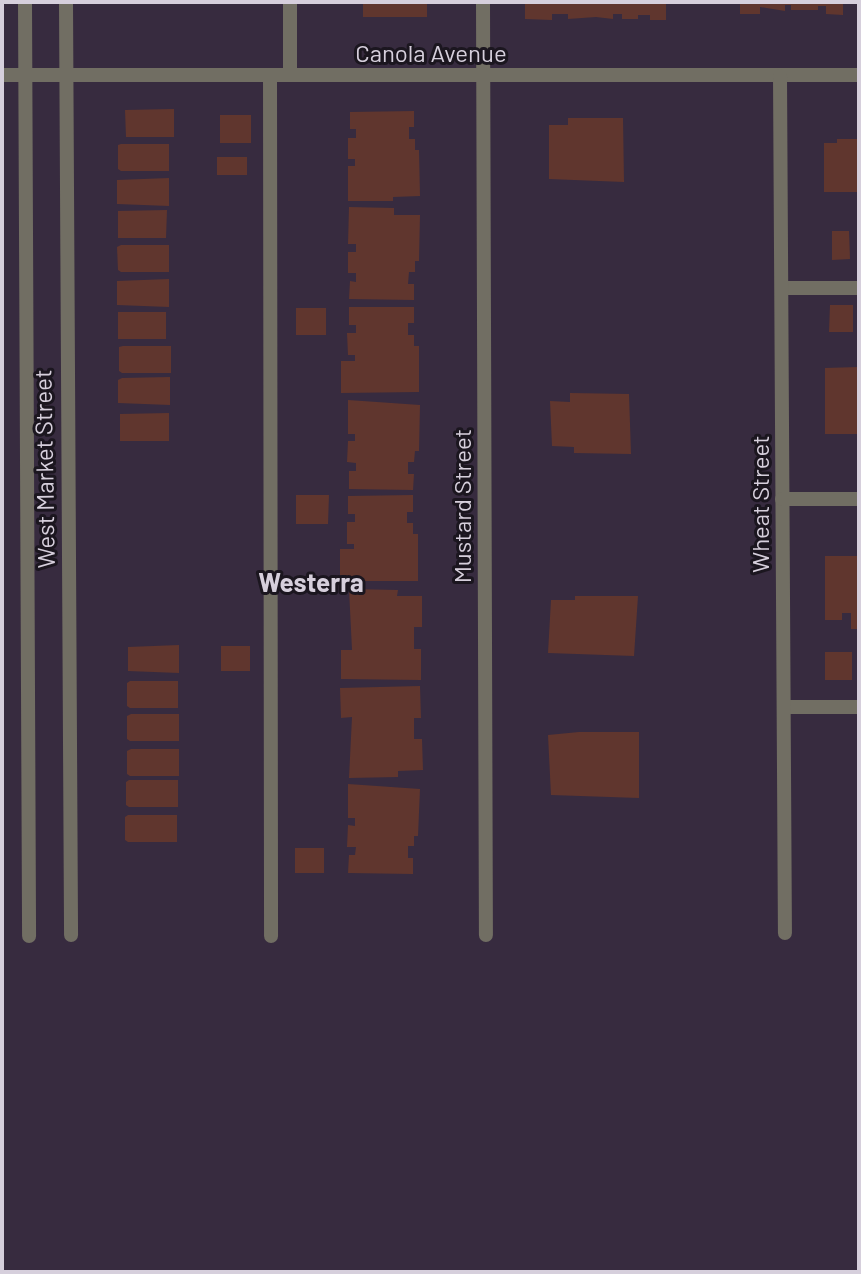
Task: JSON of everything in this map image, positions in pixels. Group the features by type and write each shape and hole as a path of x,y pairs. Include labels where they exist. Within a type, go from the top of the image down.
{"street":[{"name":"West Market Street","path":"25,2 29,936"},
{"name":"West Market Street","path":"66,2 71,935"},
{"path":"290,2 290,75"},
{"name":"Mustard Street","path":"483,2 486,935"},
{"name":"Canola Avenue","path":"2,75 859,75"},
{"path":"270,75 271,936"},
{"name":"Wheat Street","path":"780,76 785,933"},
{"path":"782,288 859,288"},
{"path":"782,499 859,499"},
{"path":"784,707 859,706"}],"building":[{"path":"363,2 427,2 427,17 363,17"},
{"path":"525,2 666,2 666,20 650,20 650,15 638,15 638,19 622,19 622,14 613,14 613,19 568,19 568,14 552,14 552,20 525,19"},
{"path":"740,2 843,2 843,15 826,14 826,6 818,6 818,10 791,10 791,5 785,5 785,11 760,7 760,14 740,14"},
{"path":"174,109 174,137 126,137 125,110"},
{"path":"414,111 414,127 409,127 409,139 415,139 415,150 419,150 420,196 393,197 393,201 348,201 348,166 355,166 355,159 348,159 348,138 356,138 356,129 350,129 350,112"},
{"path":"220,115 251,115 251,143 220,143"},
{"path":"568,118 623,118 624,182 549,179 549,125 568,125"},
{"path":"837,139 859,139 859,192 824,192 824,143 837,143"},
{"path":"169,144 169,171 121,171 118,169 118,145"},
{"path":"217,157 247,157 247,175 217,175"},
{"path":"169,178 169,206 117,204 117,180"},
{"path":"349,207 394,208 394,215 420,215 419,261 415,261 415,272 409,272 408,284 414,284 414,300 349,299 350,281 356,282 356,273 348,273 348,252 356,252 356,244 348,244"},
{"path":"167,210 166,238 118,238 118,211"},
{"path":"832,231 849,231 850,259 832,260"},
{"path":"169,245 169,272 121,272 118,270 117,247"},
{"path":"169,279 169,307 117,305 117,281"},
{"path":"830,305 853,305 853,332 829,332"},
{"path":"349,307 414,307 414,323 408,323 408,335 414,335 414,346 419,346 419,392 341,393 341,361 355,361 355,355 348,355 347,333 356,333 356,325 349,325"},
{"path":"296,308 326,308 326,335 296,335"},
{"path":"118,312 166,312 166,339 118,339"},
{"path":"171,346 171,373 122,373 119,371 119,347"},
{"path":"859,367 857,434 825,434 825,368"},
{"path":"170,377 170,405 118,403 118,380 122,378"},
{"path":"570,393 629,394 631,454 574,453 574,447 552,446 550,401 570,402"},
{"path":"348,400 420,405 419,451 415,451 414,462 408,462 408,474 414,474 413,490 349,489 349,471 356,471 356,463 347,462 348,441 355,441 355,434 348,434"},
{"path":"169,413 169,441 120,441 120,414"},
{"path":"296,495 329,495 328,524 296,524"},
{"path":"413,495 413,512 407,512 407,523 413,523 413,534 418,534 418,581 340,581 340,549 354,549 354,544 347,544 347,522 355,522 355,514 348,514 348,496"},
{"path":"825,556 859,556 859,629 851,629 851,613 842,613 842,620 825,620"},
{"path":"349,589 398,590 397,596 422,596 422,627 414,627 414,649 421,649 421,680 341,679 341,650 352,650"},
{"path":"575,596 638,596 634,656 548,653 551,600 575,600"},
{"path":"179,645 179,673 128,671 128,647"},
{"path":"221,646 250,646 250,671 221,671"},
{"path":"825,652 852,652 852,680 825,680"},
{"path":"178,681 178,708 130,708 127,706 127,683"},
{"path":"420,686 421,718 414,718 414,739 422,739 423,770 398,771 398,777 349,778 352,717 341,718 340,688"},
{"path":"179,714 179,741 130,741 127,739 127,716"},
{"path":"639,732 639,798 551,795 548,735"},
{"path":"179,749 179,776 130,776 127,774 127,751"},
{"path":"178,780 178,807 129,807 126,805 126,782"},
{"path":"348,784 420,789 418,836 414,836 414,846 408,846 408,858 413,858 413,874 348,873 349,855 355,855 356,847 347,847 348,825 355,826 355,818 348,818"},
{"path":"177,815 177,842 128,842 125,840 125,817"},
{"path":"295,848 324,848 324,873 295,873"}],"district":[{"name":"Westerra","path":"311,582"}]}
